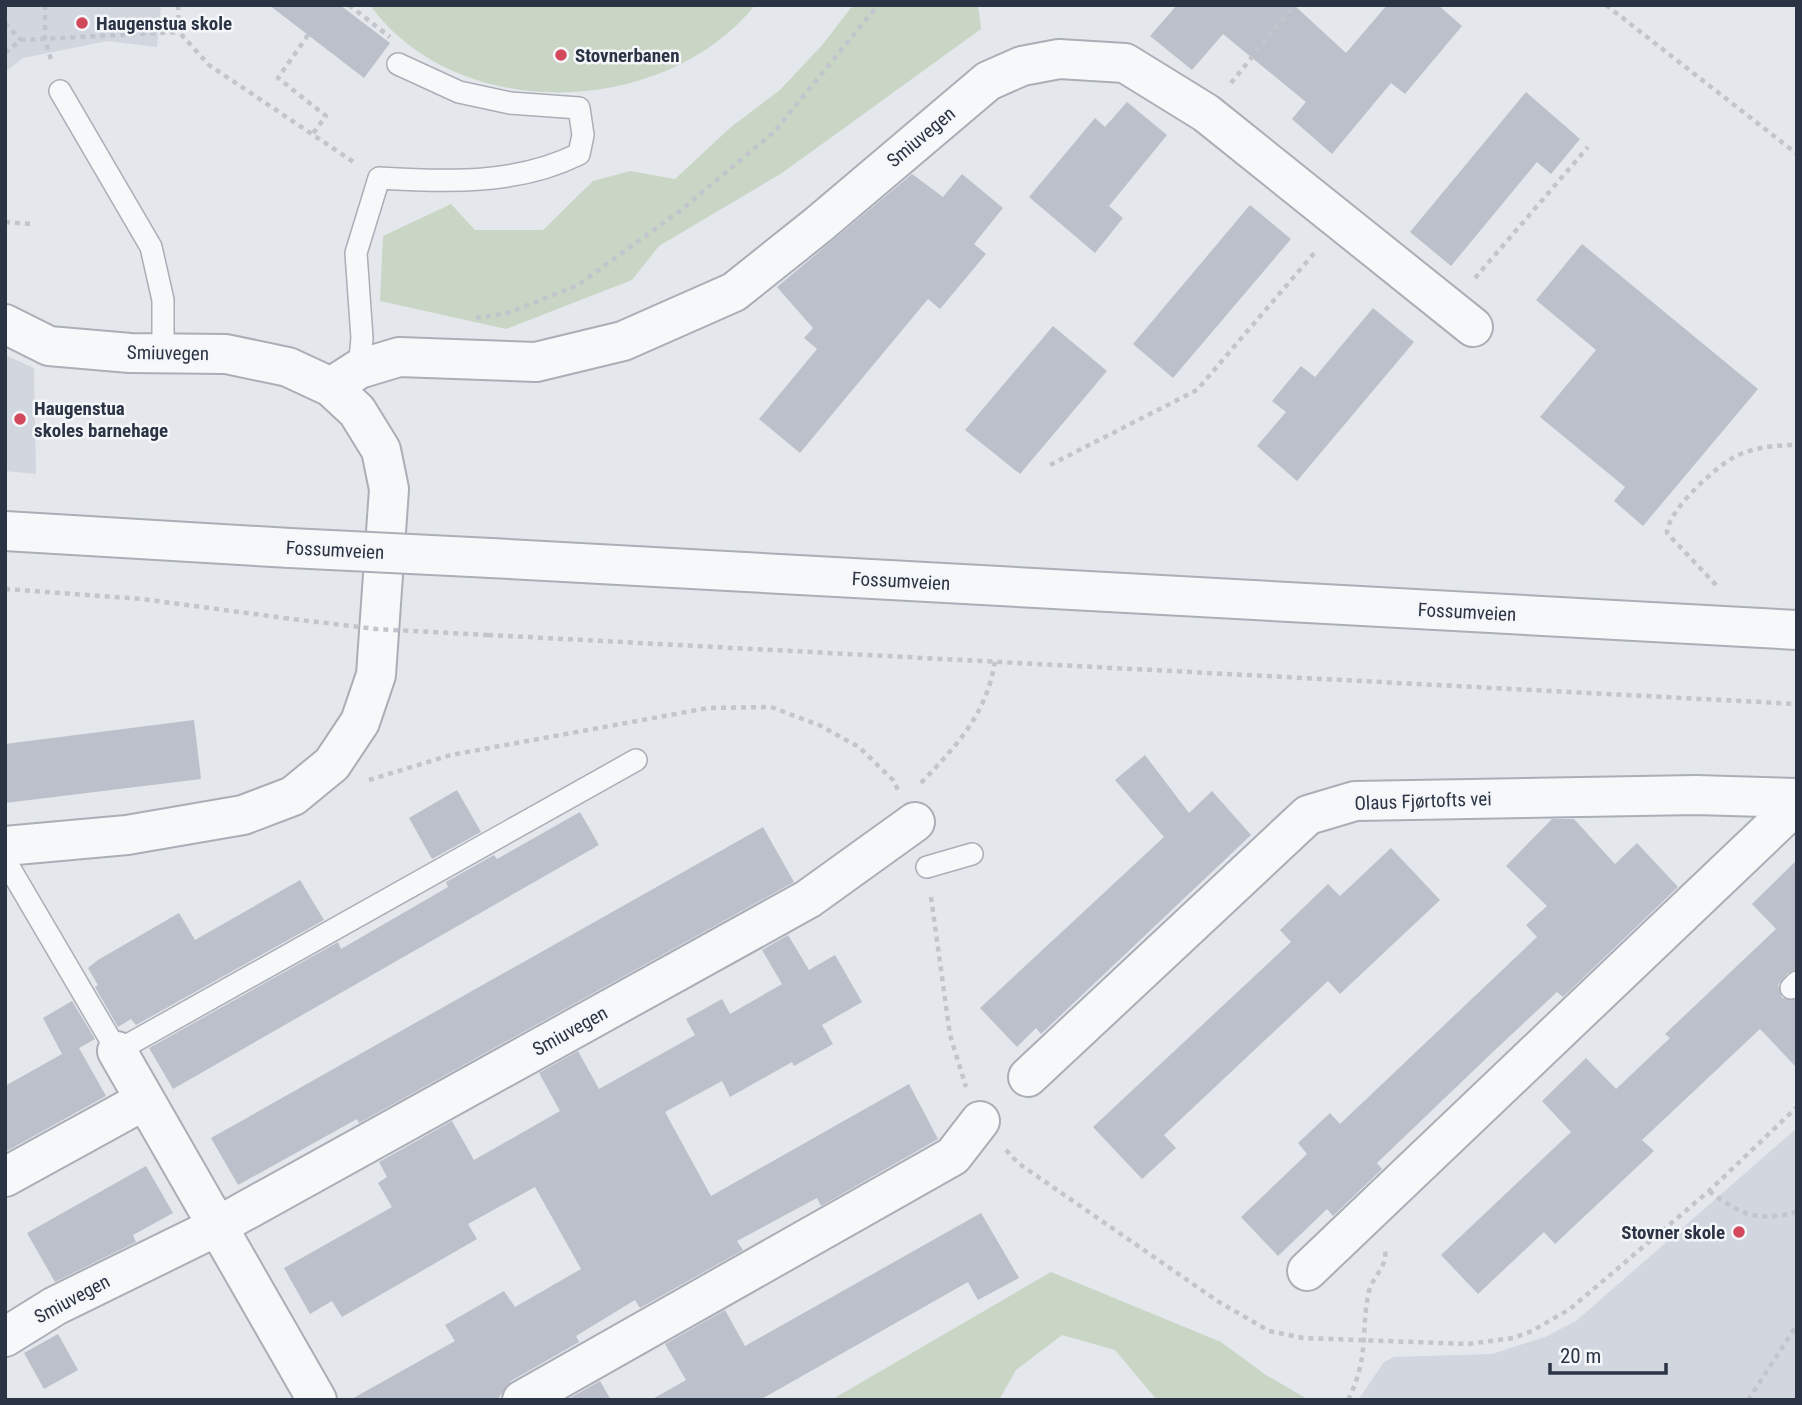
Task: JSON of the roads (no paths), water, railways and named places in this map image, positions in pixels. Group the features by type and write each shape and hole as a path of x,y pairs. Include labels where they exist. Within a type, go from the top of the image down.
{"street":[{"name":"Smiuvegen","path":"5,324 49,346 163,354 226,354 345,378 399,357 536,362 623,341 734,292 988,81 1022,66 1059,59 1125,63 1206,113 1461,317"},
{"name":"Smiuvegen","path":"5,846 127,835 243,815 293,796 332,764 360,722 376,675 389,489 380,450 357,411 345,378"},
{"name":"Fossumveien","path":"5,531 1797,630"},
{"name":"Olaus Fjørtofts vei","path":"1028,1077 1308,815 1355,801 1696,795 1797,798"},
{"path":"1307,1271 1797,804"},
{"name":"Smiuvegen","path":"5,1337 55,1306 216,1227 808,899 909,812"},
{"path":"117,1051 317,1400"},
{"path":"5,1177 145,1100"},
{"path":"522,1400 953,1156 980,1121"}],"lane":[{"path":"345,378 362,338 356,253 379,178 454,182 550,169 579,154 583,135 579,108 510,103 459,92 398,64"},
{"path":"60,90 151,247 163,300 163,354"},
{"path":"5,860 117,1051 636,760"},
{"path":"927,867 972,854"}],"place":[{"name":"Haugenstua skole","path":"82,23"},
{"name":"Stovnerbanen","path":"561,55"},
{"name":"Haugenstua skoles barnehage","path":"20,419"},
{"name":"Stovner skole","path":"1739,1232"}]}
